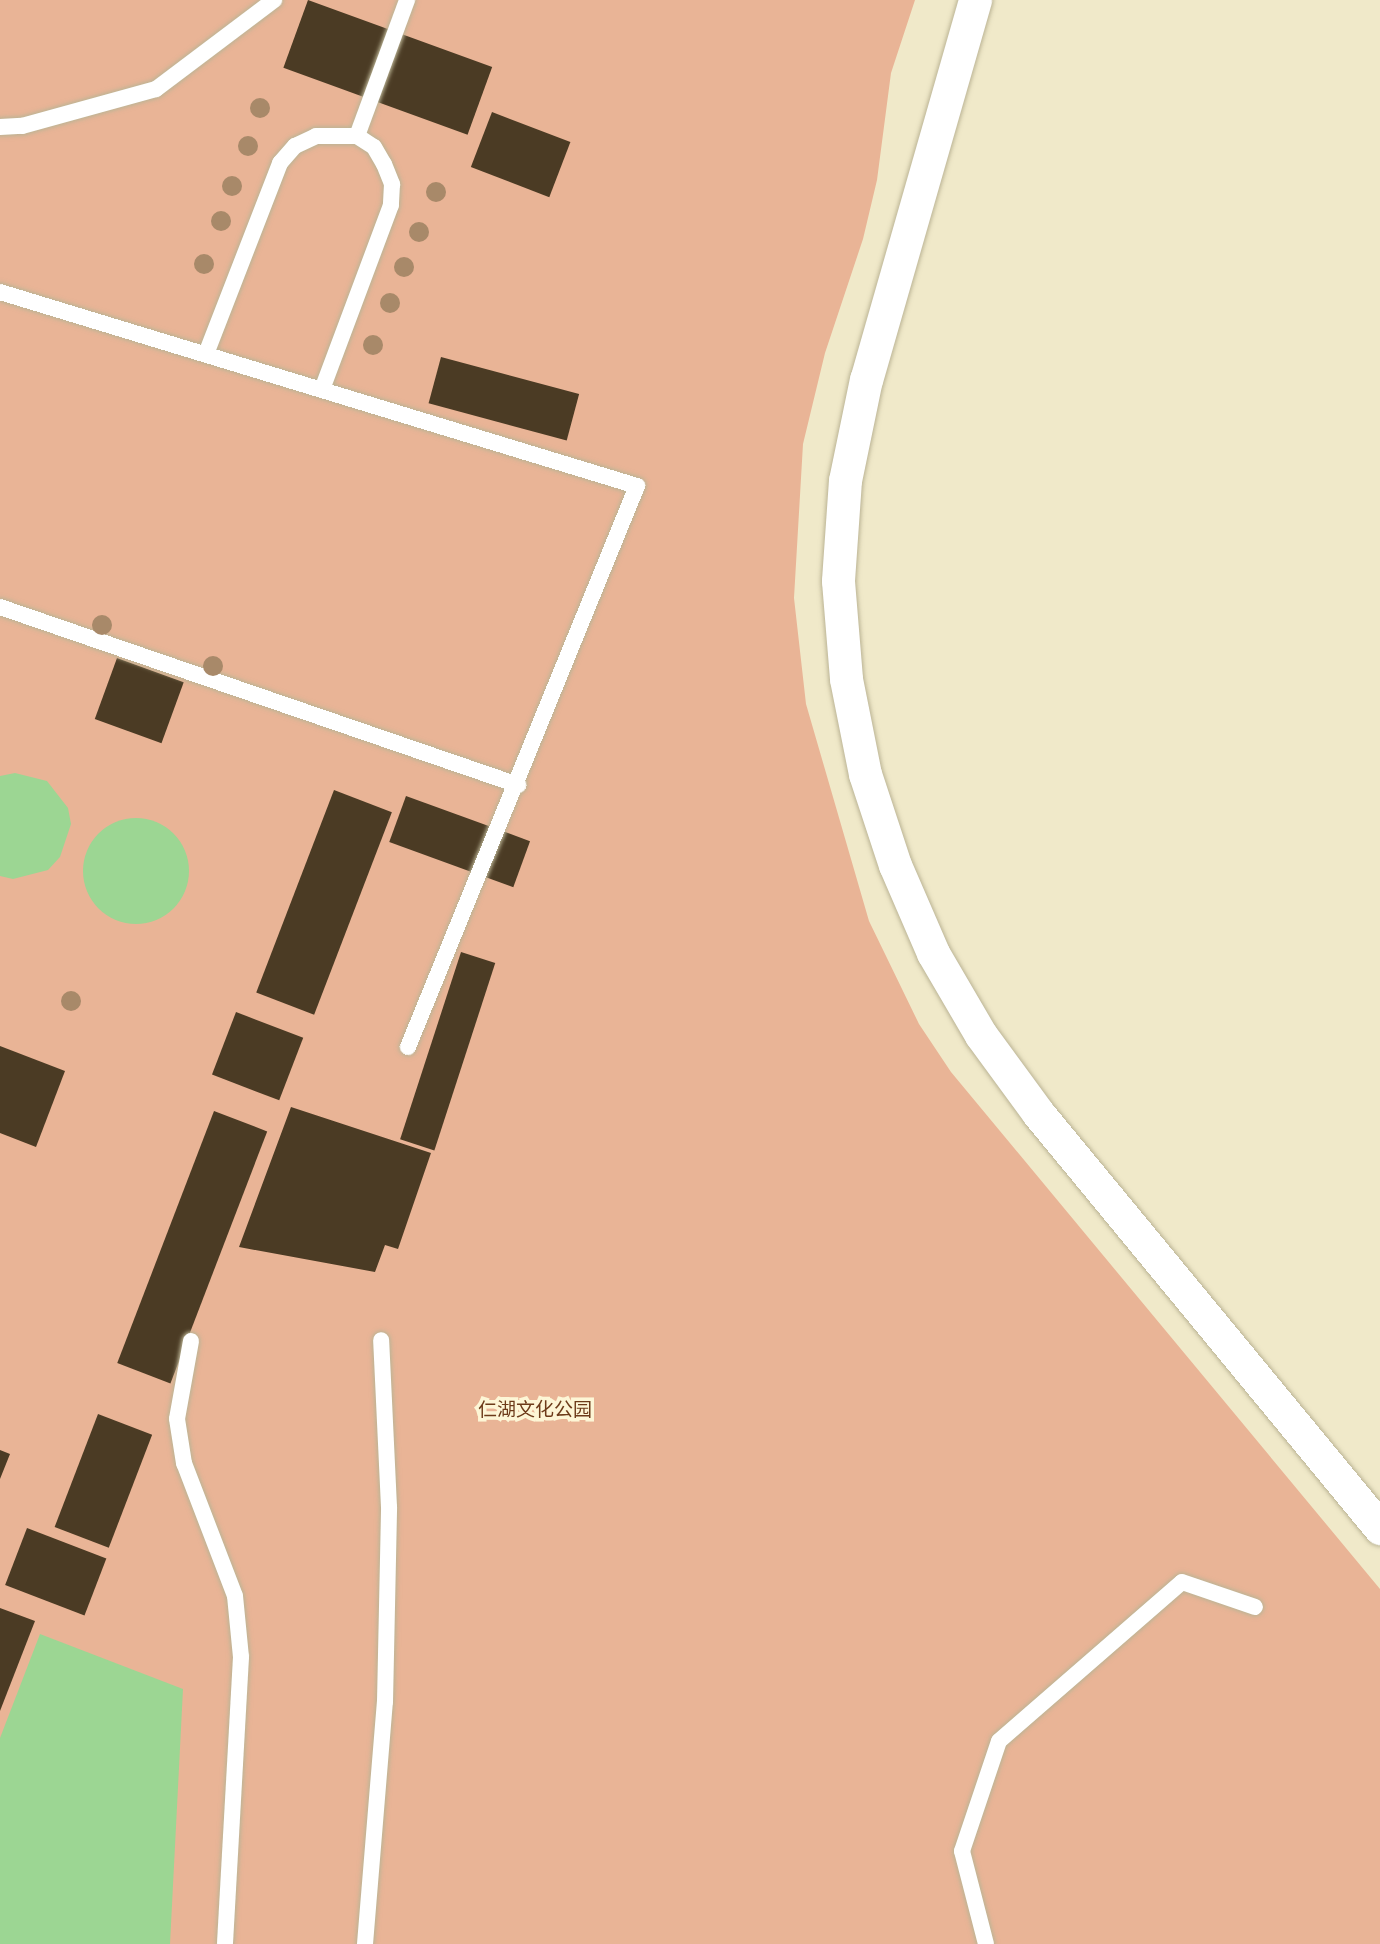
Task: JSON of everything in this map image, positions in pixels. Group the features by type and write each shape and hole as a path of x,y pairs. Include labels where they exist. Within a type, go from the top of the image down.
{"street":[{"path":"975,0 866,379 845,480 838,581 846,679 865,774 895,865 933,953 981,1035 1038,1113 1380,1528"}],"lane":[{"path":"0,127 22,125 156,89 274,0"},
{"path":"357,136 407,0"},
{"path":"206,354 280,163 295,146 316,136 357,136 374,147 384,164 392,184 391,205 322,390"},
{"path":"0,292 637,486 518,785 408,1047"},
{"path":"0,607 518,785"},
{"path":"365,1944 385,1702 389,1507 381,1340"},
{"path":"191,1341 177,1419 184,1463 235,1596 241,1657 225,1944"},
{"path":"986,1944 962,1851 999,1741 1182,1582 1255,1607"}],"green space":[{"name":"仁湖文化公园","path":"0,0 915,0 891,73 877,180 863,239 825,353 803,444 794,598 806,704 869,921 919,1024 951,1072 1380,1589 1380,1944 0,1944"}],"shaded area":[{"path":"15,773 47,781 68,808 71,824 60,857 48,870 13,879 0,876 0,776"},
{"path":"136,818 156,822 173,834 185,851 189,871 185,891 173,908 156,920 136,924 116,920 99,908 87,891 83,871 87,851 99,834 116,822"},
{"path":"40,1634 183,1689 170,1944 0,1944 0,1738"}],"building":[{"path":"308,0 492,67 468,135 283,68"},
{"path":"492,112 570,142 549,197 471,167"},
{"path":"441,357 579,394 567,440 429,403"},
{"path":"117,658 184,682 161,743 95,719"},
{"path":"334,790 392,812 314,1015 256,993"},
{"path":"406,796 530,841 513,887 389,842"},
{"path":"461,952 495,963 434,1150 400,1139"},
{"path":"236,1012 303,1038 279,1100 212,1075"},
{"path":"0,1046 65,1071 36,1147 0,1133"},
{"path":"291,1107 431,1153 398,1249 385,1245 375,1272 239,1247"},
{"path":"214,1111 267,1131 170,1383 117,1363"},
{"path":"98,1414 152,1435 109,1548 55,1527"},
{"path":"0,1450 10,1454 0,1479"},
{"path":"27,1528 106,1558 84,1615 5,1585"},
{"path":"0,1608 35,1621 0,1711"}]}
